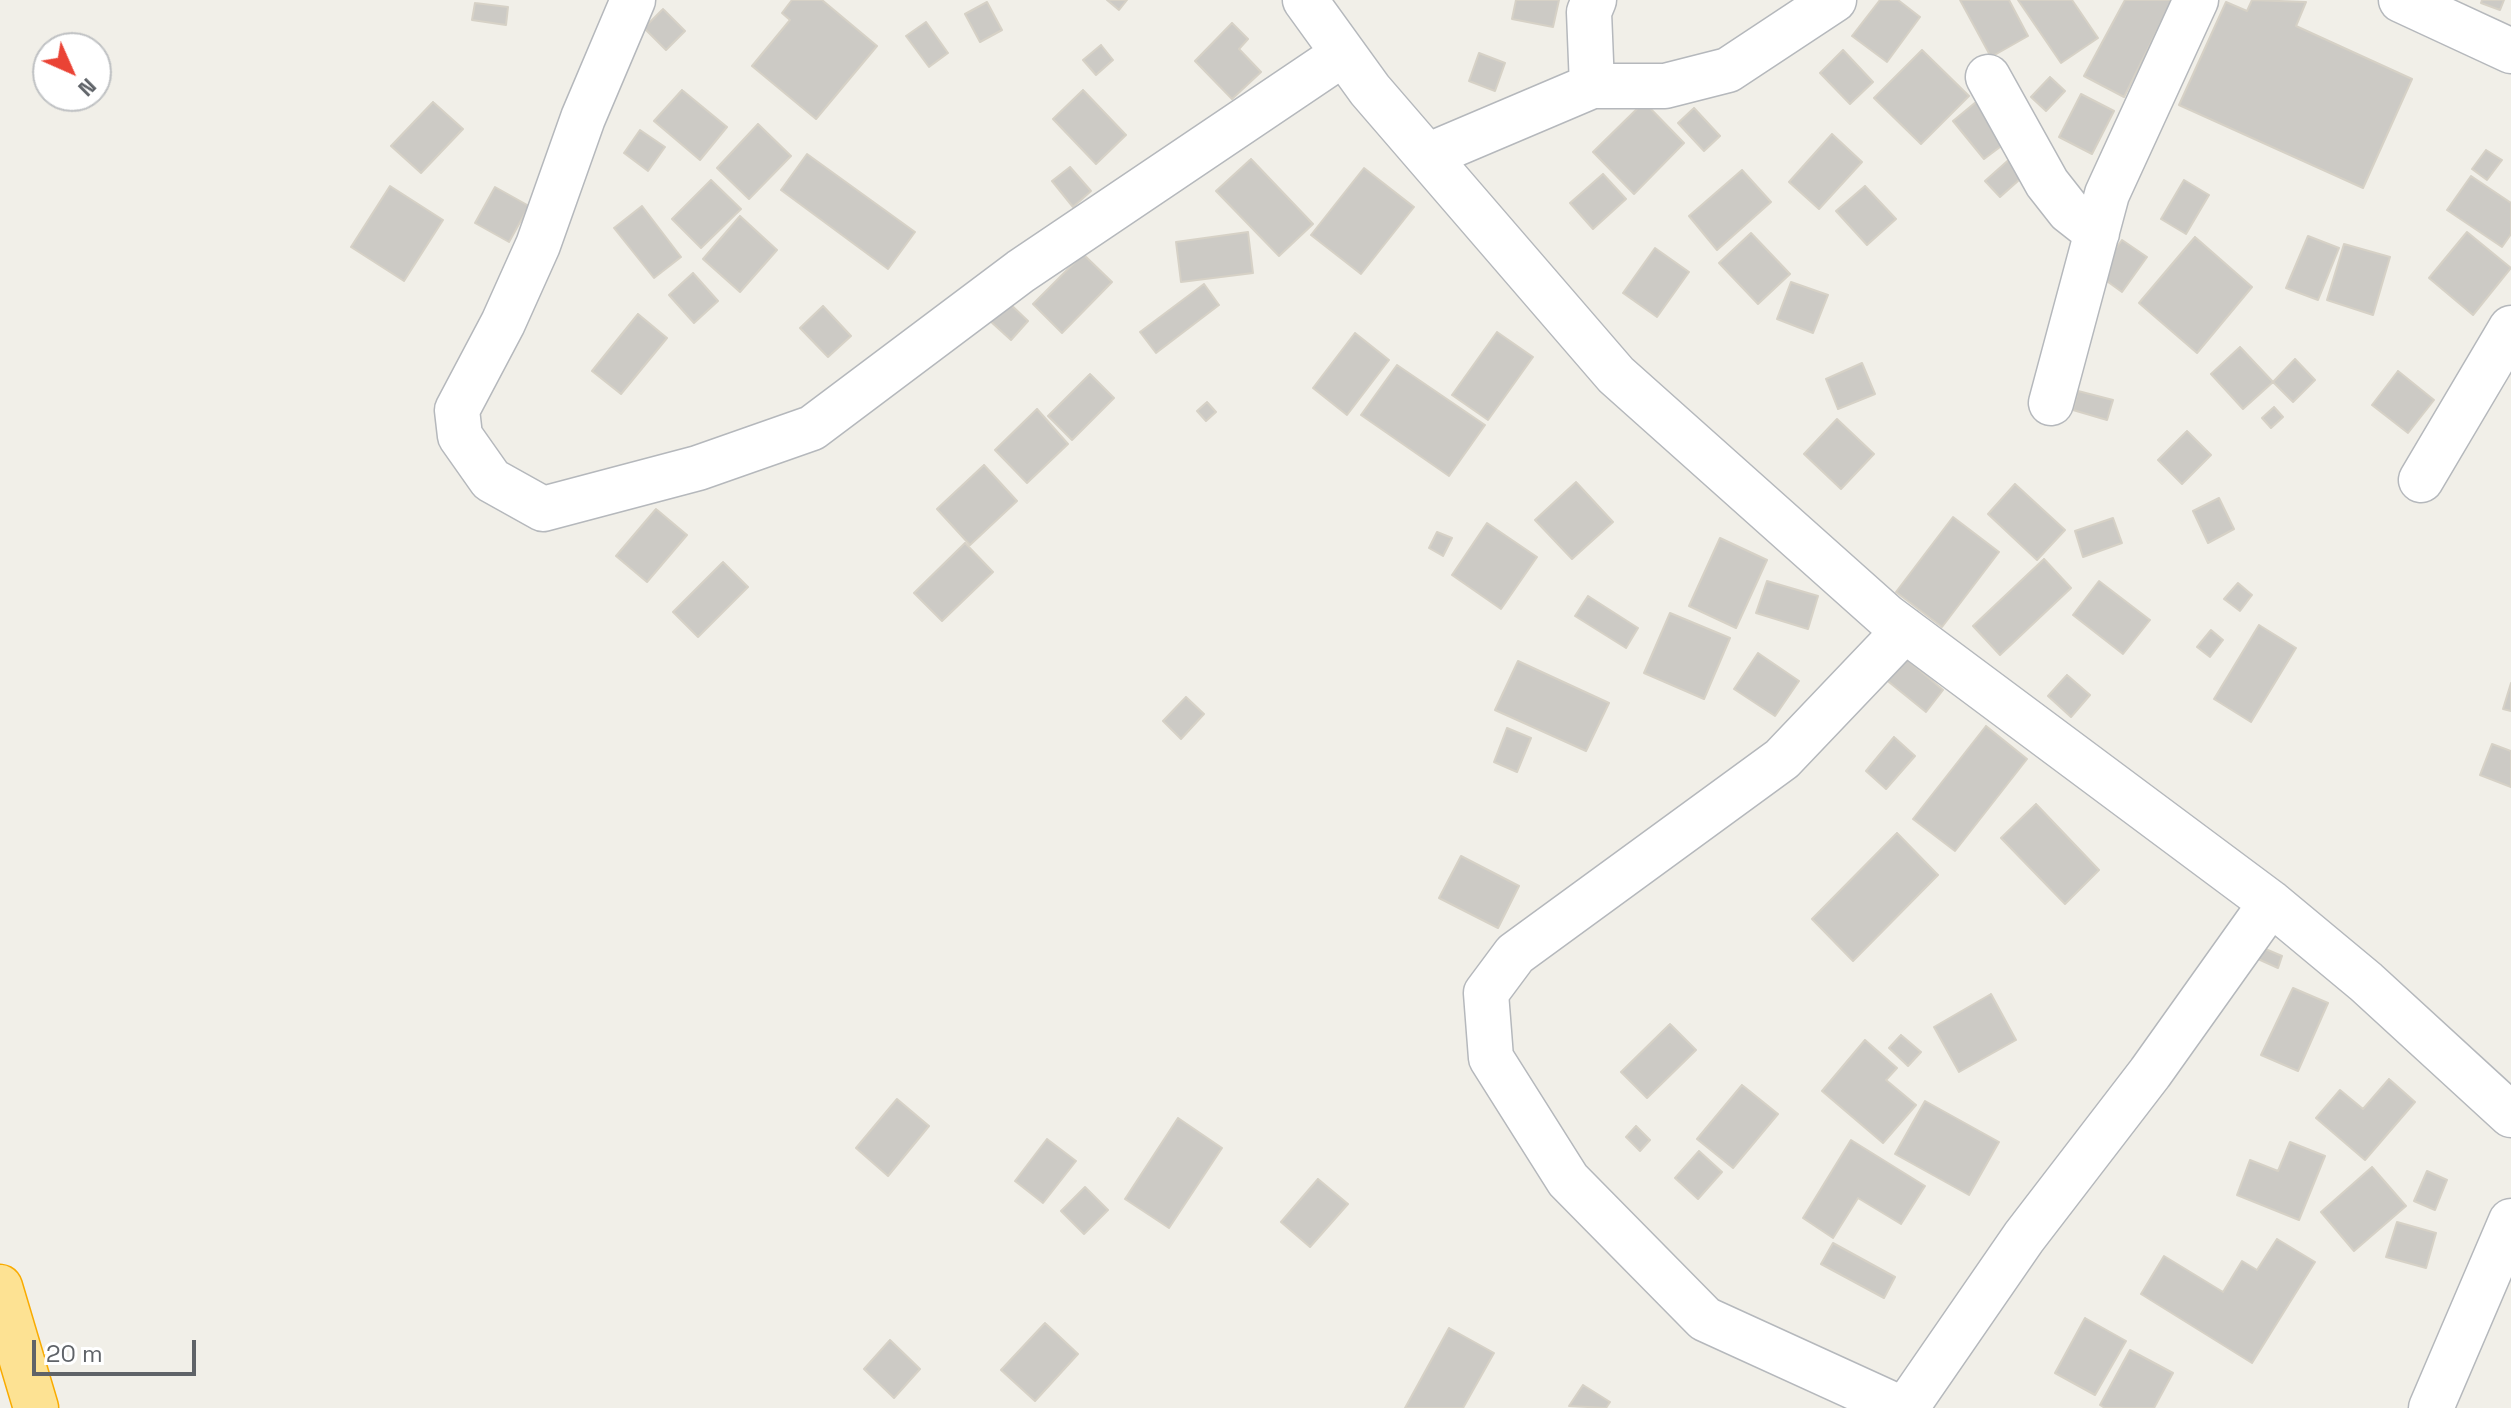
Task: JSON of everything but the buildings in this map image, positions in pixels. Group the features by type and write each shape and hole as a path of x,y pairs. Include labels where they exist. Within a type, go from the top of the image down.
{"highway":[{"path":"0,1287 36,1408"}],"street":[{"path":"633,0 583,118 538,245 503,323 457,410 460,436 491,480 543,509 698,468 812,428 1021,271 1343,54"},
{"path":"1305,0 1343,54 1427,156 1616,375 1905,630 2271,903 2508,1104"},
{"path":"1592,86 1589,12 1594,0"},
{"path":"1427,156 1592,86 1665,86 1728,70 1834,0"},
{"path":"2051,403 2107,194 2196,0"},
{"path":"2401,0 2511,51"},
{"path":"1988,77 2047,183 2069,211 2097,233"},
{"path":"2421,480 2511,328"},
{"path":"1905,630 1782,759 1515,954 1486,993 1491,1058 1568,1180 1705,1319 1903,1408 2024,1237 2150,1073 2271,903"},
{"path":"2431,1408 2511,1221"}]}
